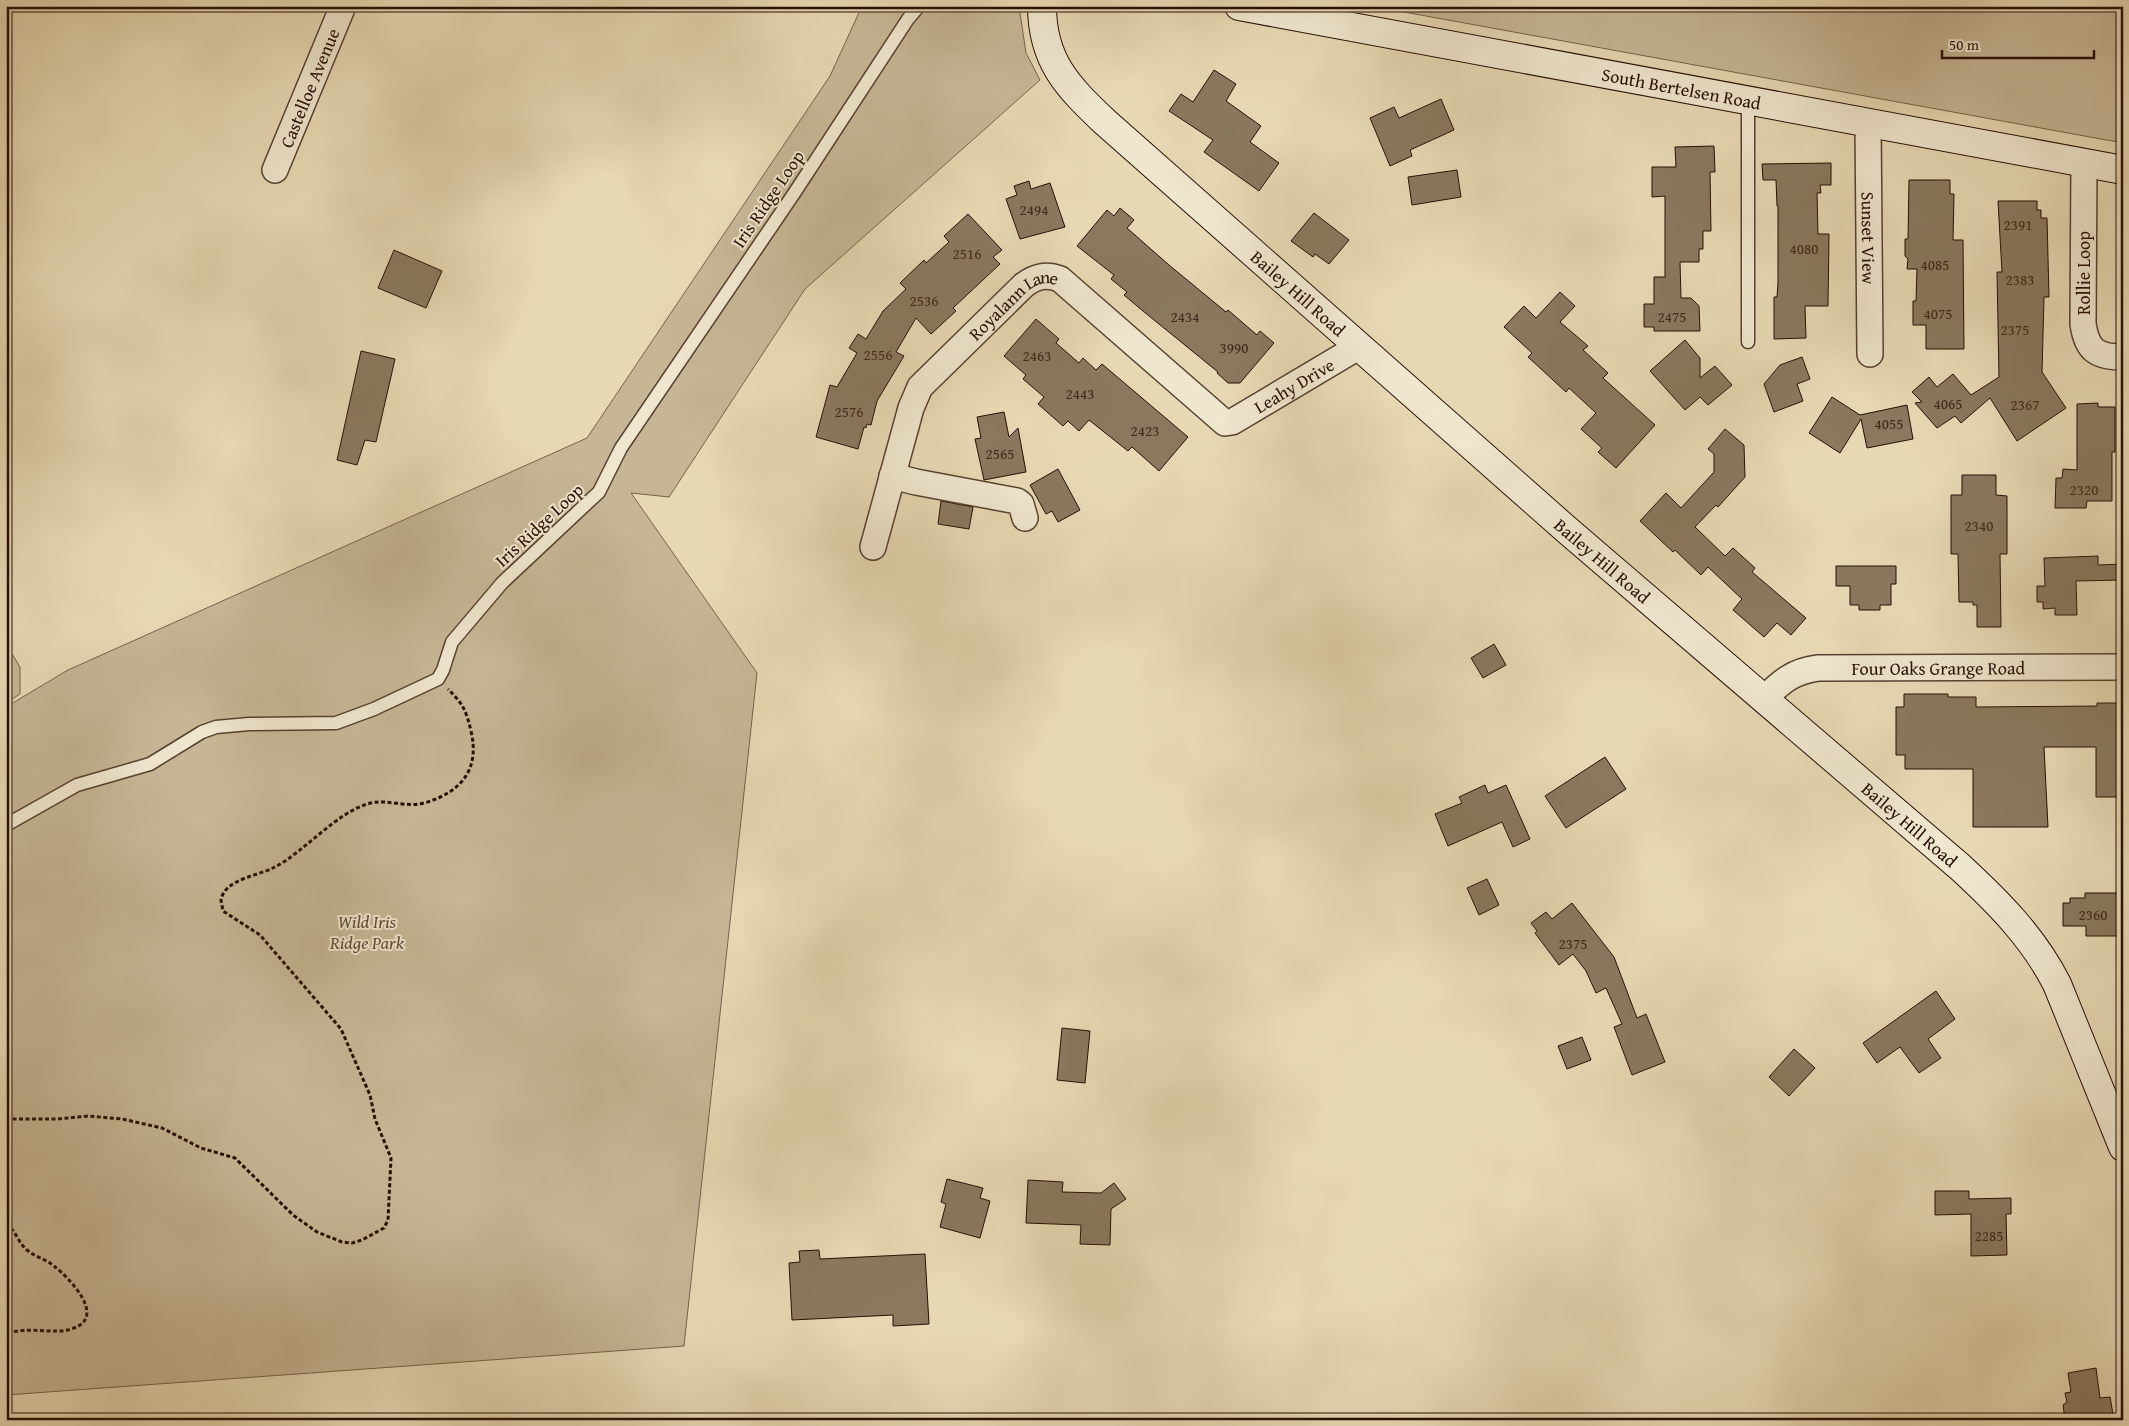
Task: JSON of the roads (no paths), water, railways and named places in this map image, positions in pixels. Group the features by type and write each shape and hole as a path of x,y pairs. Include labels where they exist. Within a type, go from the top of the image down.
{"main road":[{"path":"1034,6 1037,27 1046,42"},
{"name":"Bailey Hill Road","path":"1042,6 1046,42 1062,76 1079,98 1358,347 1764,700 1960,867 2008,913 2028,935 2046,962 2064,1001 2123,1147"},
{"path":"1062,76 1055,36 1056,23 1064,6"},
{"name":"South Bertelsen Road","path":"1240,6 2123,170"}],"street":[{"name":"Castelloe Avenue","path":"275,170 344,6"},
{"name":"Sunset View","path":"1868,122 1870,354"},
{"name":"Rollie Loop","path":"2084,163 2083,324 2085,338 2092,350 2104,356 2123,357"},
{"name":"Royalann Lane","path":"872,547 911,408 920,388 1040,271 1060,279 1222,421 1228,424"},
{"name":"Leahy Drive","path":"1228,424 1358,347"},
{"path":"892,476 1017,501 1021,504 1025,518"},
{"name":"Four Oaks Grange Road","path":"1764,700 1784,679 1792,674 1818,668 2123,667"}],"lane":[{"name":"Iris Ridge Loop","path":"6,825 77,785 150,764 202,732 216,727 249,724 336,723 374,709 438,679 444,670 452,642 488,597 602,488 613,461 621,448 795,192 918,6"},
{"path":"1748,101 1748,342"}],"park label":[{"name":"Wild Iris Ridge Park","path":"367,931"}]}
